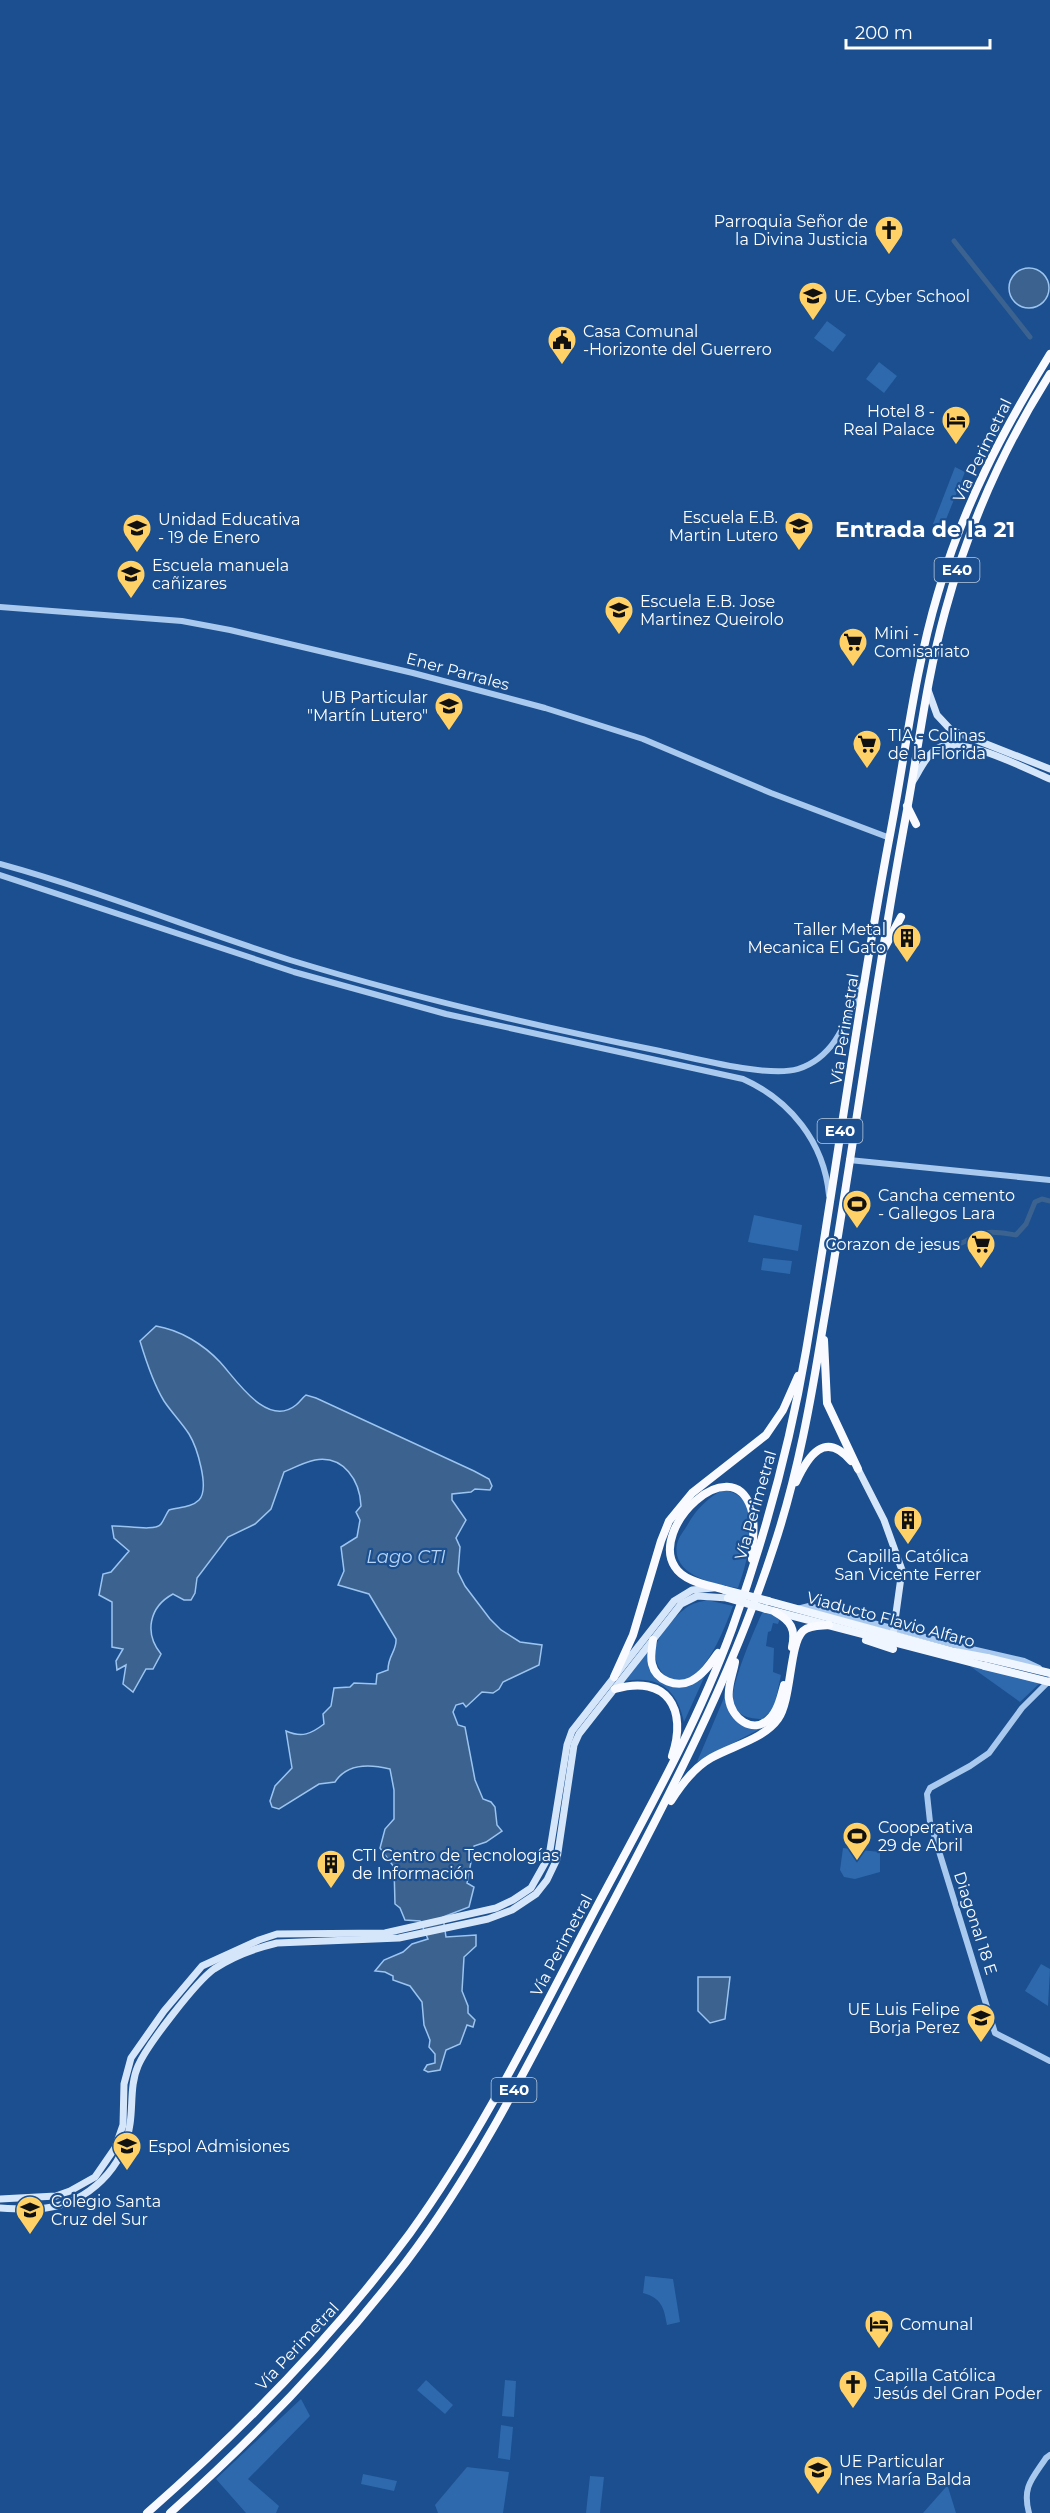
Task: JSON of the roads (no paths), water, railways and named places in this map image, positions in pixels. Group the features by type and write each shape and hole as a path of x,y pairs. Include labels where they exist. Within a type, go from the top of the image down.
{"highway":[{"name":"Vía Perimetral","path":"147,2513 199,2468 319,2346 410,2233 464,2152 499,2092 662,1784 731,1631 773,1497 805,1358 890,838 927,636 945,571 984,470 1024,396 1050,354"},
{"name":"Vía Perimetral","path":"170,2513 210,2477 286,2399 358,2320 409,2258 496,2122 709,1716 738,1649 775,1545 805,1424 824,1323 907,806 944,613 981,503 1021,422 1050,374"},
{"path":"907,806 916,824"},
{"path":"883,951 901,917"},
{"path":"824,1323 827,1403 858,1469"},
{"path":"614,1677 633,1635 669,1521 692,1493 750,1449 770,1430 783,1410 805,1358"},
{"path":"787,1502 802,1468 817,1450 827,1447 834,1448 846,1456 858,1469"},
{"path":"726,1594 683,1576 674,1566 670,1556 672,1536 679,1523 695,1501 706,1492 718,1488 730,1489 739,1493 749,1503 753,1521 752,1568"},
{"path":"738,1649 729,1688 731,1707 742,1722 753,1725 762,1724 771,1718 777,1707 793,1642 791,1624 775,1612"},
{"path":"647,1837 682,1785 703,1763 755,1737 775,1723 784,1707 799,1636 810,1627 832,1626"},
{"path":"653,1640 651,1657 654,1670 664,1680 681,1683 694,1679 707,1667 731,1631"},
{"path":"615,1689 633,1684 650,1687 665,1695 675,1708 678,1725 676,1743 662,1784"}],"main road":[{"path":"928,690 937,715 951,730 1050,769"},
{"path":"911,783 933,752 942,746 953,744 971,747 1050,778"},
{"path":"858,1469 884,1520 902,1570 894,1632"},
{"path":"0,2208 31,2209 55,2206 74,2200 99,2185 119,2159 125,2145 130,2123 133,2085 138,2067 152,2042 204,1978 215,1968 260,1947 277,1943 386,1940 411,1936 504,1913 536,1894 547,1880 557,1859 574,1745 585,1720 614,1677 680,1597 700,1588 726,1594"},
{"path":"602,1697 615,1689 686,1600 703,1595 726,1594"},
{"name":"Viaducto Flavio Alfaro","path":"726,1594 894,1632 1050,1681"},
{"name":"Viaducto Flavio Alfaro","path":"767,1605 775,1612 832,1626 986,1662 1050,1674"},
{"path":"832,1626 839,1631 893,1649"},
{"path":"0,2199 56,2196 95,2177 115,2148 123,2125 124,2084 131,2058 164,2011 202,1966 259,1940 277,1935 385,1933 496,1908 531,1888 549,1856 567,1745 572,1731 585,1720"},
{"path":"556,1814 565,1816"}],"street":[{"name":"Ener Parrales","path":"0,607 116,615 214,627 413,673 545,708 643,739 834,818 890,838"},
{"path":"0,864 280,956 448,1004 612,1042 768,1071 788,1071 816,1061 831,1047 842,1030 867,975"},
{"path":"0,875 277,966 446,1014 610,1051 731,1075 765,1090 784,1104 797,1118 818,1154 828,1182 829,1212"},
{"path":"610,1051 612,1042"},
{"path":"849,1160 867,1164 938,1169 941,1167 1048,1178"},
{"path":"894,1632 1024,1660 1050,1674"},
{"name":"Diagonal 18 E","path":"1050,1681 1022,1708 989,1753 930,1788 927,1794 930,1822 995,2033 1050,2061"},
{"path":"1029,2513 1025,2499 1027,2486 1050,2455"}],"water":[{"path":"1029,268 1037,269 1043,274 1048,280 1048,296 1043,302 1037,307 1029,308 1021,307 1015,302 1010,296 1009,288 1010,280 1015,274 1021,269"},
{"name":"Lago CTI","path":"156,1326 182,1334 206,1349 243,1389 263,1406 274,1411 285,1411 296,1405 306,1395 316,1398 474,1471 489,1479 492,1486 490,1490 475,1489 471,1492 452,1494 452,1500 466,1520 456,1538 460,1547 458,1572 465,1586 501,1630 520,1642 542,1645 539,1665 503,1682 493,1693 482,1692 466,1707 463,1703 456,1705 453,1712 458,1725 465,1727 475,1780 483,1799 491,1802 495,1807 497,1825 502,1831 486,1842 474,1846 467,1883 474,1887 469,1907 443,1917 446,1937 476,1935 476,1946 464,1957 462,1991 468,2006 468,2013 475,2020 473,2027 467,2025 460,2044 446,2050 440,2070 428,2072 424,2070 427,2065 435,2063 435,2054 429,2047 430,2040 424,2025 422,2002 410,1986 393,1980 393,1976 385,1972 375,1971 384,1960 403,1952 412,1944 428,1939 420,1921 405,1920 400,1908 395,1904 394,1867 380,1848 385,1829 394,1819 394,1790 390,1769 375,1766 352,1768 335,1782 319,1784 279,1809 272,1807 270,1801 275,1786 292,1768 286,1731 306,1734 324,1724 323,1714 331,1706 334,1688 350,1687 354,1683 376,1684 377,1674 388,1670 395,1647 396,1639 369,1594 338,1585 344,1571 341,1547 357,1537 360,1520 356,1512 361,1506 360,1497 354,1479 342,1466 325,1460 311,1461 284,1472 271,1509 255,1524 228,1537 197,1578 195,1593 191,1600 184,1600 173,1594 165,1599 154,1613 152,1638 161,1654 153,1669 146,1669 133,1692 123,1684 126,1665 117,1670 116,1661 123,1649 112,1647 112,1602 99,1595 103,1574 111,1572 129,1551 114,1538 112,1526 152,1528 158,1526 169,1510 196,1503 202,1495 203,1487 199,1458 192,1440 160,1394 140,1341"},
{"path":"698,1977 730,1977 725,2019 710,2023 698,2011"}],"waterway":[{"path":"954,241 1030,337"},
{"path":"947,1248 984,1233 1016,1235 1026,1224 1035,1202 1042,1199 1050,1201"}],"place":[{"name":"Parroquia Señor de la Divina Justicia","path":"889,256"},
{"name":"UE. Cyber School","path":"813,322"},
{"name":"Casa Comunal -Horizonte del Guerrero","path":"562,366"},
{"name":"Hotel 8 - Real Palace","path":"956,446"},
{"name":"Escuela E.B. Martin Lutero","path":"799,552"},
{"name":"Unidad Educativa - 19 de Enero","path":"137,554"},
{"name":"Escuela manuela cañizares","path":"131,600"},
{"name":"Escuela E.B. Jose Martinez Queirolo","path":"619,636"},
{"name":"Mini - Comisariato","path":"853,668"},
{"name":"UB Particular \"Martín Lutero\"","path":"449,732"},
{"name":"TIA - Colinas de la Florida","path":"867,770"},
{"name":"Taller Metal Mecanica El Gato","path":"907,964"},
{"name":"Cancha cemento - Gallegos Lara","path":"857,1230"},
{"name":"Corazon de jesus","path":"981,1270"},
{"name":"Capilla Católica San Vicente Ferrer","path":"908,1546"},
{"name":"Cooperativa 29 de Abril","path":"857,1862"},
{"name":"CTI Centro de Tecnologías de Información","path":"331,1890"},
{"name":"UE Luis Felipe Borja Perez","path":"981,2044"},
{"name":"Espol Admisiones","path":"127,2172"},
{"name":"Colegio Santa Cruz del Sur","path":"30,2236"},
{"name":"Comunal","path":"879,2350"},
{"name":"Capilla Católica Jesús del Gran Poder","path":"853,2410"},
{"name":"UE Particular Ines María Balda","path":"818,2496"}],"district":[{"name":"Entrada de la 21","path":"925,529"}]}
